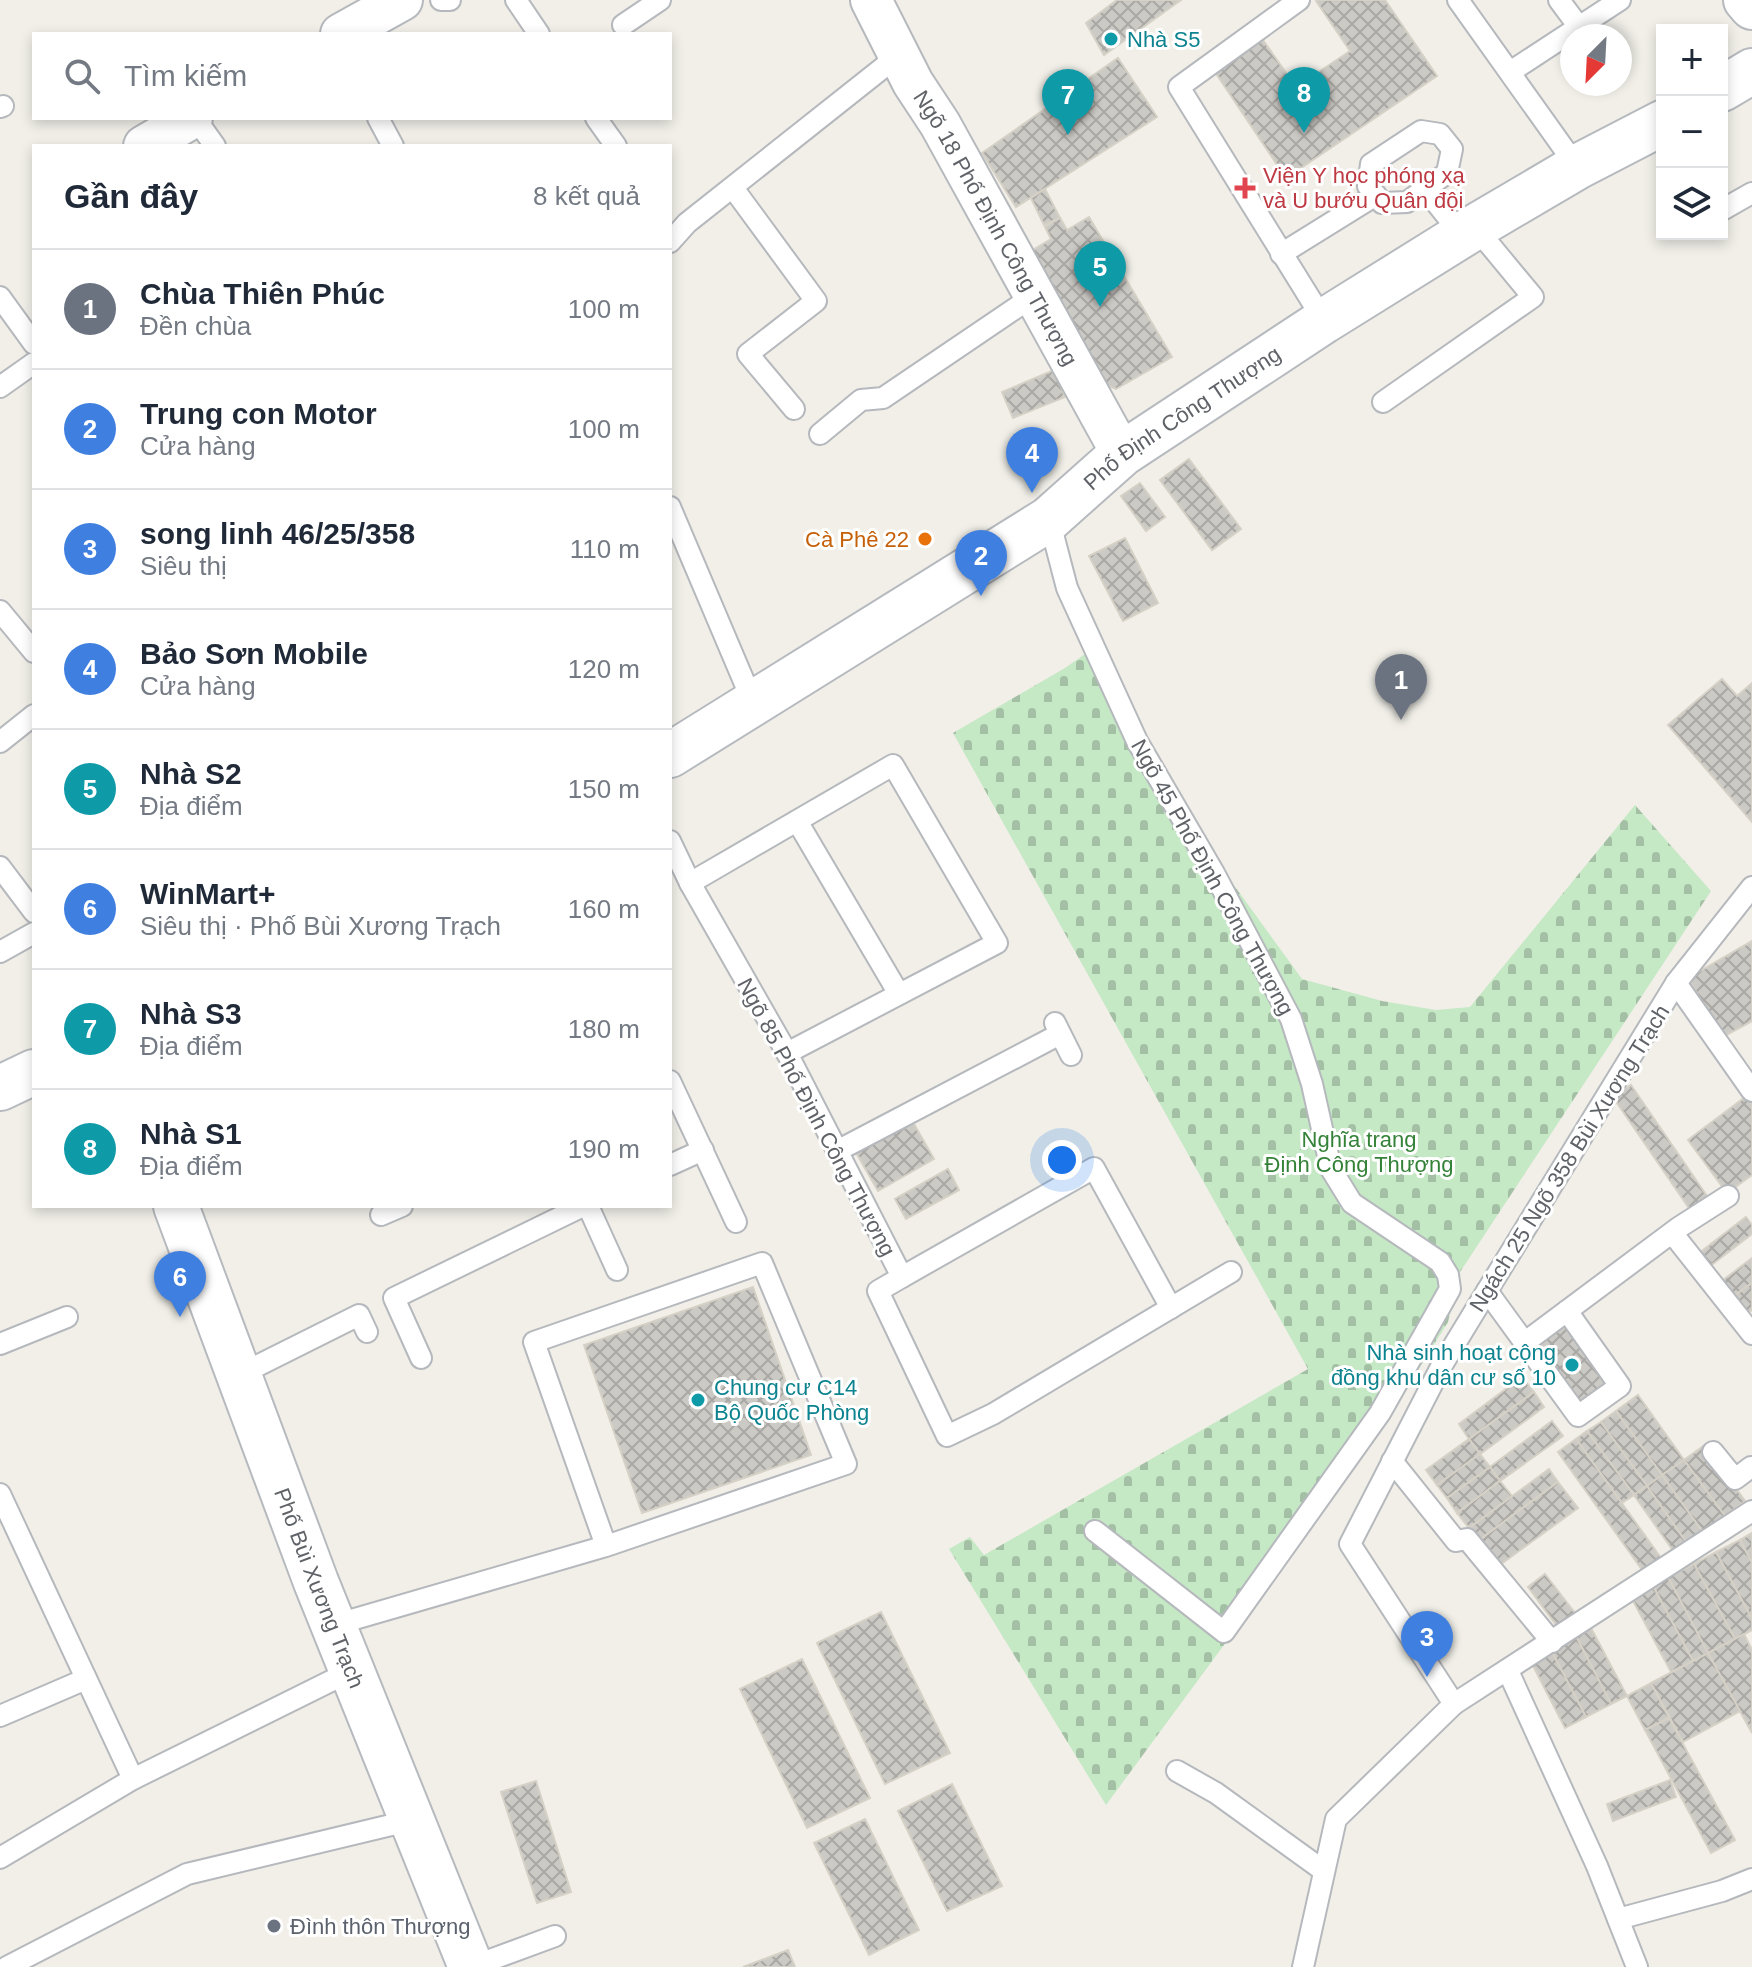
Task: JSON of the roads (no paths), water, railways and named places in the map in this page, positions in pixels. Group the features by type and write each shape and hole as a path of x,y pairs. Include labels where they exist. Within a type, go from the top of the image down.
{"street":[{"path":"345,32 402,0"},
{"name":"Ngõ 18 Phố Định Công Thượng","path":"871,0 1122,454"},
{"path":"1746,0 1752,7"},
{"path":"1728,85 1752,71"},
{"path":"148,144 190,120"},
{"name":"Phố Định Công Thượng","path":"672,754 1049,519 1122,454 1324,321 1577,167 1656,129"},
{"name":"Phố Bùi Xương Trạch","path":"177,1208 351,1671 471,1967"}],"lane":[{"path":"441,0 450,0"},
{"path":"516,0 538,32"},
{"path":"623,25 660,0"},
{"path":"1299,0 1179,87 1324,321"},
{"path":"1458,0 1577,167"},
{"path":"1559,0 1577,24"},
{"path":"1584,24 1620,0"},
{"path":"1510,72 1560,39"},
{"path":"672,240 687,223 899,55"},
{"path":"195,120 213,144"},
{"path":"379,120 392,144"},
{"path":"597,120 615,144"},
{"path":"1421,131 1440,134 1452,149 1447,173 1425,189 1407,202 1382,203 1368,186 1371,164 1421,131"},
{"path":"733,188 816,301 748,354 794,409"},
{"path":"1383,402 1533,297 1425,189"},
{"path":"1728,207 1752,193"},
{"path":"1281,254 1376,195"},
{"path":"820,434 861,400 883,398 1035,295"},
{"path":"0,297 32,341"},
{"path":"0,387 32,364"},
{"path":"672,512 754,705"},
{"name":"Ngõ 45 Phố Định Công Thượng","path":"1049,519 1067,588 1137,741 1214,873 1291,1019 1312,1084 1331,1169 1352,1203 1440,1262 1448,1275 1450,1289 1380,1413 1224,1632 1095,1531"},
{"path":"0,611 32,650"},
{"path":"0,742 32,717"},
{"path":"690,883 893,765 997,943 787,1053"},
{"path":"797,821 899,994"},
{"name":"Ngõ 85 Phố Định Công Thượng","path":"672,845 690,883 787,1053 902,1277 878,1291 947,1436 993,1414 1231,1272"},
{"path":"0,867 32,909"},
{"name":"Ngách 25 Ngõ 358 Bùi Xương Trạch","path":"1454,1704 1350,1544 1442,1365 1487,1291 1676,983 1752,887"},
{"path":"0,952 32,934"},
{"path":"1676,983 1752,1091"},
{"path":"837,1151 1057,1028 1071,1055"},
{"path":"672,1085 736,1222"},
{"path":"672,1164 703,1150"},
{"path":"902,1277 1094,1168 1171,1308"},
{"path":"1524,1343 1678,1228 1728,1196"},
{"path":"381,1215 397,1208"},
{"path":"421,1358 394,1298 581,1208"},
{"path":"586,1208 617,1270"},
{"path":"1673,1234 1752,1334"},
{"path":"334,1625 606,1546 846,1464 762,1263 534,1342 606,1546"},
{"path":"1487,1291 1578,1416 1620,1386 1567,1311"},
{"path":"239,1375 359,1315 367,1332"},
{"path":"0,1344 67,1317"},
{"path":"1713,1452 1735,1479 1752,1467"},
{"path":"1392,1461 1456,1541 1467,1539 1552,1642"},
{"path":"0,1494 133,1779"},
{"path":"1303,1967 1336,1819 1454,1704 1752,1511"},
{"path":"0,1858 133,1779 351,1671"},
{"path":"1508,1671 1637,1967"},
{"path":"0,1716 86,1679"},
{"path":"1177,1771 1216,1793 1324,1871"},
{"path":"7,1967 187,1874 412,1820"},
{"path":"1618,1919 1722,1891 1752,1879"},
{"path":"471,1967 555,1936"}],"place":[{"name":"Nhà S5","path":"1111,39"},
{"name":"Nhà S1","path":"1304,133"},
{"name":"Nhà S3","path":"1068,135"},
{"name":"Viện Y học phóng xạ và U bướu Quân đội","path":"1245,188"},
{"name":"Nhà S2","path":"1100,307"},
{"name":"Bảo Sơn Mobile","path":"1032,493"},
{"name":"Cà Phê 22","path":"925,539"},
{"name":"Trung con Motor","path":"981,596"},
{"name":"Chùa Thiên Phúc","path":"1401,720"},
{"name":"WinMart+","path":"180,1317"},
{"name":"Nhà sinh hoạt cộng đồng khu dân cư số 10","path":"1572,1365"},
{"name":"Chung cư C14 Bộ Quốc Phòng","path":"698,1400"},
{"name":"song linh 46/25/358","path":"1427,1677"},
{"name":"Đình thôn Thượng","path":"274,1926"}],"park label":[{"name":"Nghĩa trang Định Công Thượng","path":"1359,1152"}]}
